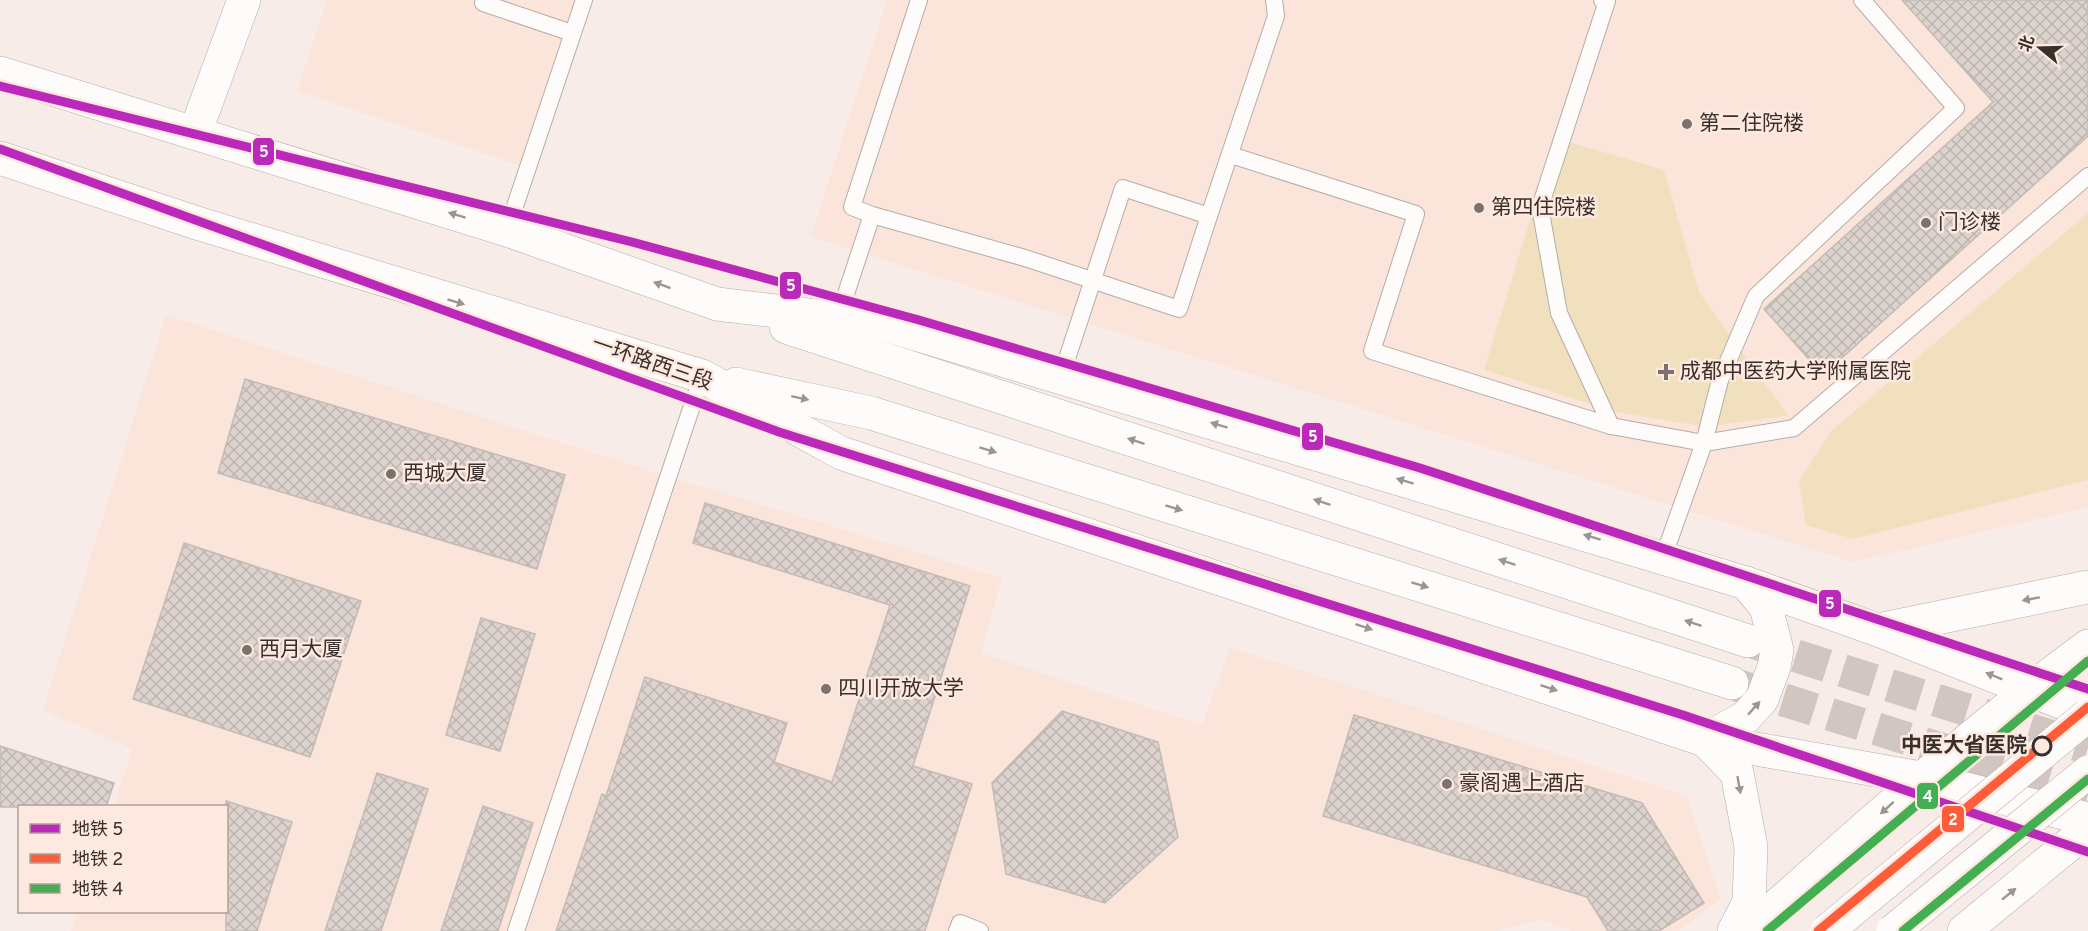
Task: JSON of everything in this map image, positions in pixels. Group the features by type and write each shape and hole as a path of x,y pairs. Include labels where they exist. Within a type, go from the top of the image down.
{"main road":[{"path":"195,133 244,0"},
{"path":"0,73 507,230 717,304 1748,641"},
{"name":"一环路西三段","path":"0,158 200,224 702,376 841,453 1705,740 1921,778 2088,819"},
{"path":"717,304 882,324 1060,377 1746,583 1878,630 2088,714 1827,931"},
{"path":"702,376 871,413 1732,683"},
{"path":"1734,931 1749,902 1750,847 1737,773 1705,740 1746,717 1762,699 1774,667 1777,650 1766,607 1746,583"},
{"path":"1878,630 2088,588"},
{"path":"1748,931 1921,778 2029,690 2088,646"},
{"path":"1893,931 2088,772"},
{"path":"1964,931 2088,829"}],"lane":[{"path":"507,230 584,0"},
{"path":"920,0 852,207 872,215 1093,279 1179,309 1276,16 1274,0"},
{"path":"1602,0 1607,1 1540,207 1559,313 1611,426"},
{"path":"1663,558 1704,443 1720,380 1756,296 1956,108 1862,0"},
{"path":"483,3 572,33"},
{"path":"1231,155 1416,214 1372,351 1611,426 1704,443 1794,428 2088,176"},
{"path":"1060,377 1123,188 1209,216"},
{"path":"838,318 872,215"},
{"path":"516,931 702,376"},
{"path":"957,931 960,923 980,931"}],"shaded area":[{"path":"327,0 584,0 527,168 297,91"},
{"name":"成都中医药大学附属医院","path":"887,0 2088,0 2088,507 1853,562 811,237"},
{"path":"1555,138 1664,170 1699,292 1788,415 1706,427 1616,412 1484,370"},
{"path":"2088,213 2088,480 1853,539 1806,525 1799,482 1830,432"},
{"path":"166,315 631,465 1002,578 981,653 1202,725 1230,647 1687,796 1720,899 1679,931 1571,931 1543,920 1496,931 71,931 78,913 228,913 228,805 114,805 133,749 43,710"}],"building":[{"name":"门诊楼","path":"1902,0 2088,0 2088,136 1823,375 1764,309 1993,102"},
{"name":"西城大厦","path":"245,379 565,475 537,569 218,473"},
{"path":"705,503 970,586 913,766 972,784 925,931 556,931 602,794 606,796 645,677 787,723 774,762 832,782 890,605 693,543"},
{"name":"西月大厦","path":"184,543 361,601 310,757 133,699"},
{"path":"481,618 535,634 500,751 446,735"},
{"path":"1062,711 1158,742 1178,837 1105,903 1006,874 992,783"},
{"path":"1354,715 1642,803 1704,903 1659,931 1608,931 1587,897 1323,816"},
{"path":"0,746 114,783 107,805 0,807"},
{"path":"377,773 428,789 381,931 325,931"},
{"path":"226,801 292,822 257,931 226,931 228,805"},
{"path":"483,806 533,823 498,931 441,931"}],"tunnel":[{"path":"1749,641 2088,748"},
{"path":"1736,685 2088,795"}],"metro line":[{"name":"5","path":"0,86 632,242 919,320 1420,468 2088,689"},
{"name":"5","path":"0,149 779,432 1683,715 2088,852"},
{"name":"4","path":"1767,931 2088,661"},
{"name":"2","path":"1818,931 2088,707"},
{"name":"4","path":"1903,931 2088,779"}],"place":[{"name":"第二住院楼","path":"1687,124"},
{"name":"第四住院楼","path":"1479,208"},
{"name":"门诊楼","path":"1926,223"},
{"name":"成都中医药大学附属医院","path":"1666,372"},
{"name":"西城大厦","path":"391,474"},
{"name":"西月大厦","path":"247,650"},
{"name":"四川开放大学","path":"826,689"},
{"name":"中医大·省医院","path":"2042,746"},
{"name":"豪阁遇上酒店","path":"1447,784"}]}
